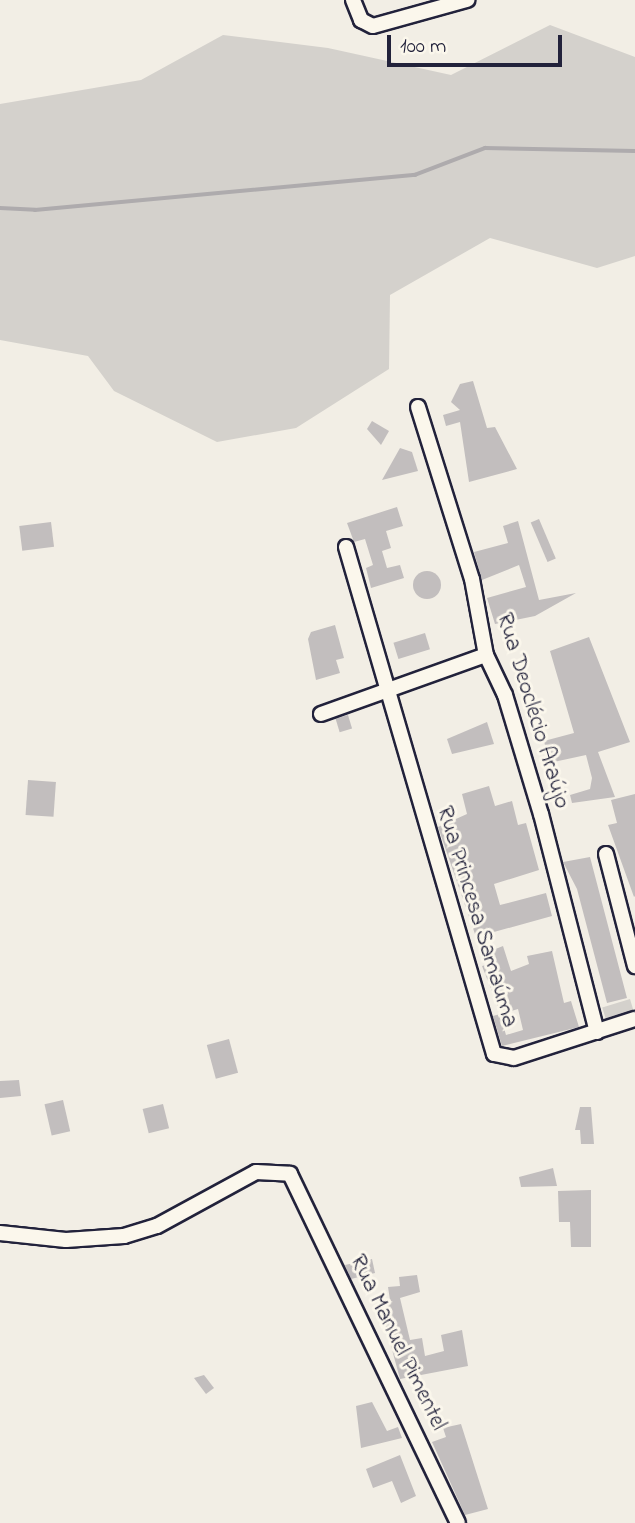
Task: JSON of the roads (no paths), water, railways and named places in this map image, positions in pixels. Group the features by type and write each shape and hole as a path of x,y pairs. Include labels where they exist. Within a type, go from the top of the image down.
{"street":[{"path":"353,0 360,20 373,26 467,0"},
{"name":"Rua Deoclécio Araújo","path":"418,407 472,579 486,655 505,695 541,814 597,1031"},
{"path":"345,547 384,691"},
{"path":"321,714 486,655"},
{"name":"Rua Princesa Samaúma","path":"384,691 494,1054 514,1058 635,1019"},
{"path":"606,854 635,966"},
{"name":"Rua Manuel Pimentel","path":"0,1233 66,1240 124,1236 157,1226 265,1168 282,1170 296,1182 458,1523"}],"waterway":[{"path":"0,208 35,210 415,175 485,148 635,151"}]}
